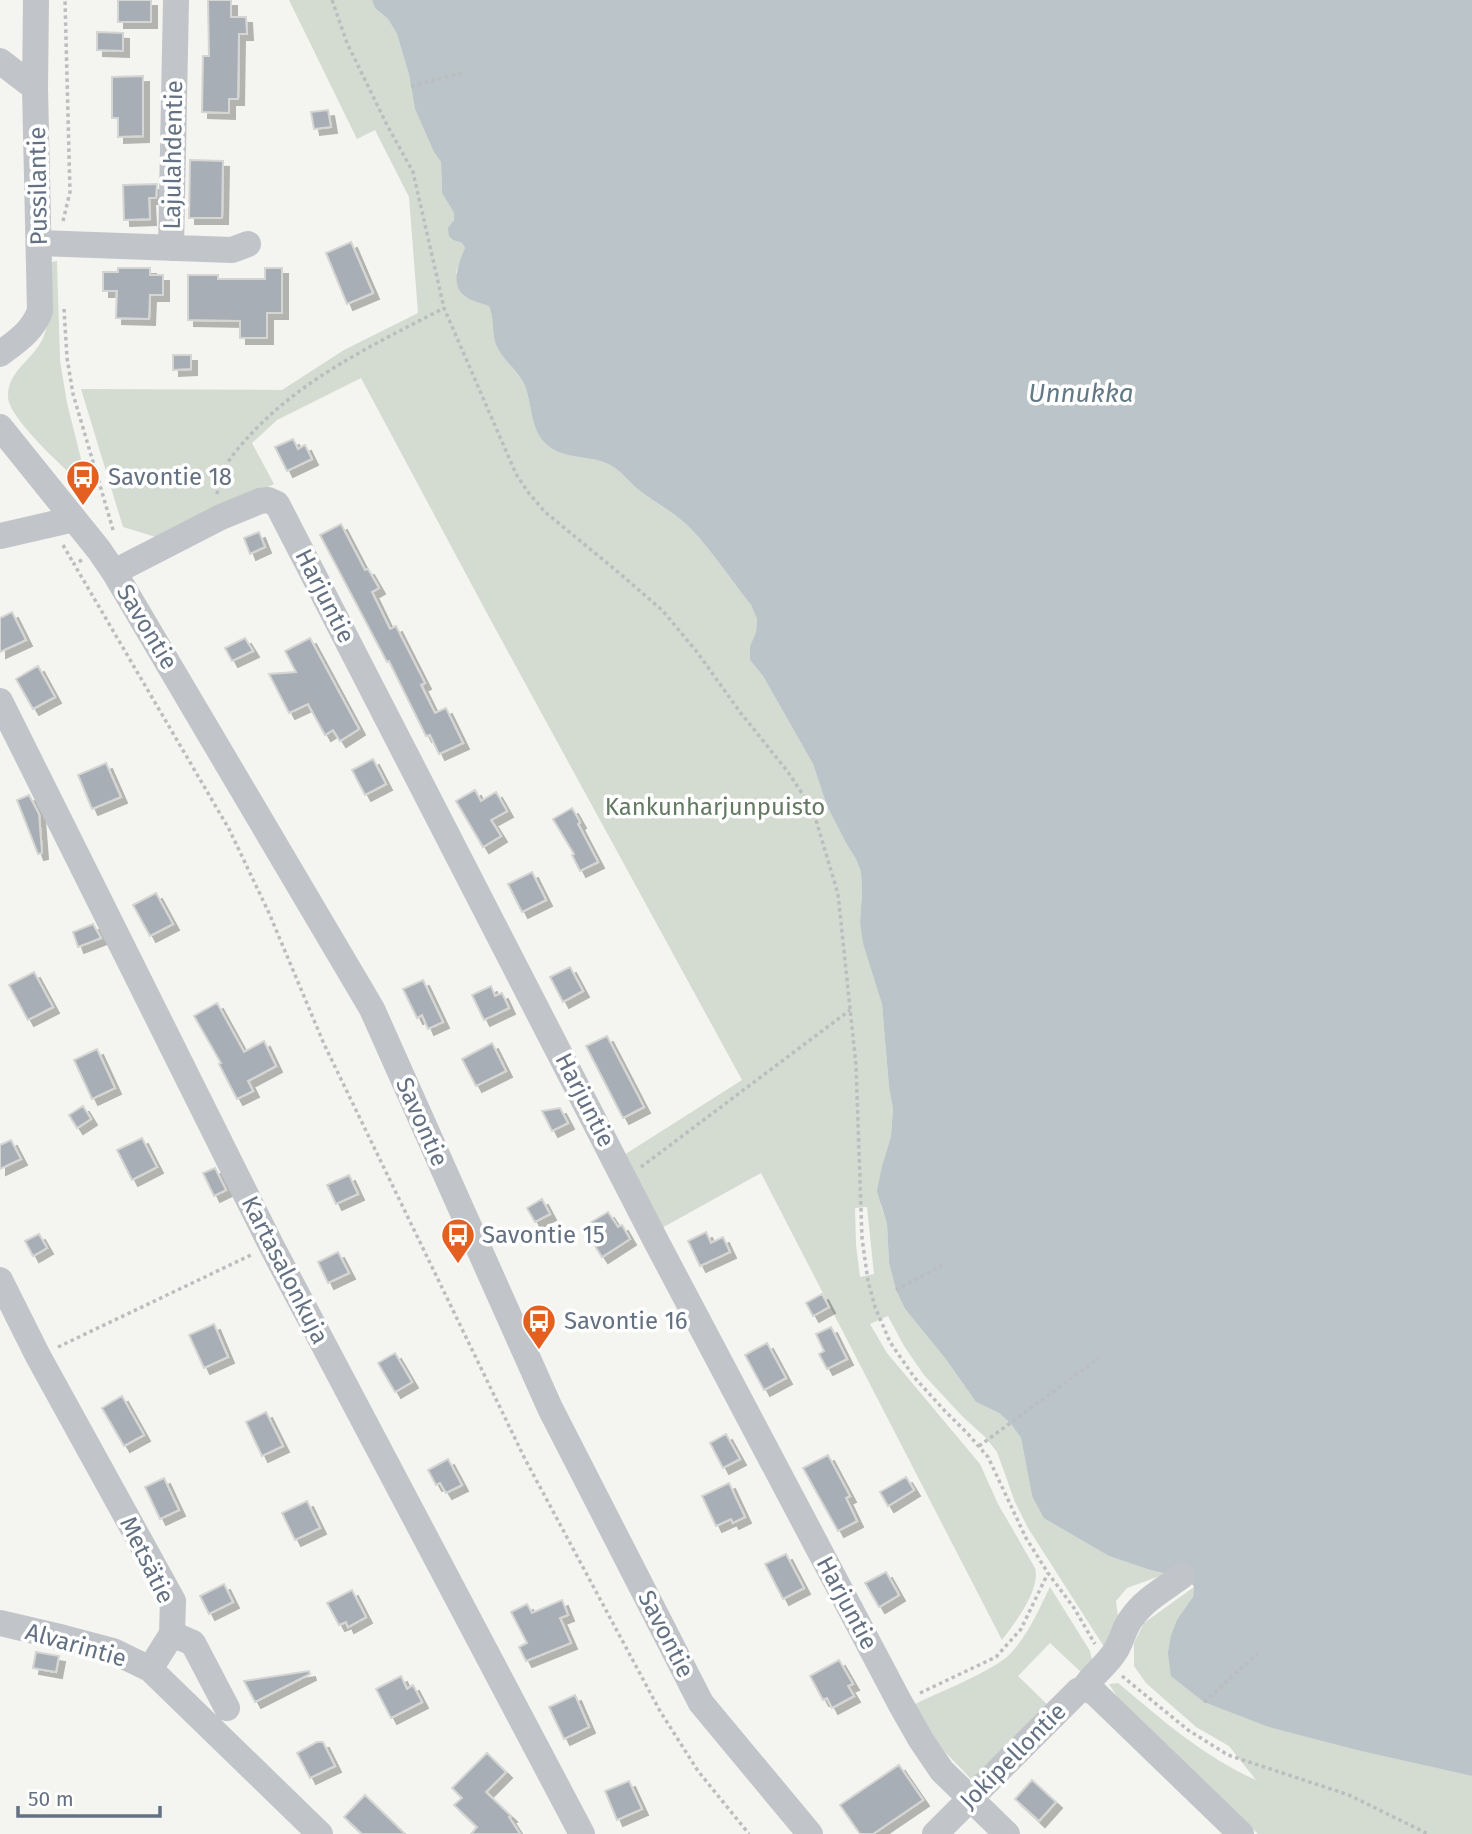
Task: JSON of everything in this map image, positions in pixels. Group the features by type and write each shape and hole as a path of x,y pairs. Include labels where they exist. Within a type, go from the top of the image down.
{"street":[{"name":"Pussilantie","path":"0,354 28,333 36,322 50,244 35,88 36,0"},
{"name":"Lajulahdentie","path":"171,248 176,0"},
{"path":"0,61 35,88"},
{"name":"Lajulahdentie","path":"50,244 232,250 248,244"},
{"name":"Savontie","path":"0,427 107,561 372,1009 550,1408 701,1703 810,1834"},
{"name":"Harjuntie","path":"107,561 260,500 277,504 657,1243 900,1703 942,1771 1007,1834"},
{"path":"0,536 74,519"},
{"name":"Kartasalonkuja","path":"0,701 271,1245 582,1834"},
{"name":"Metsätie","path":"0,1280 38,1356 173,1601 172,1634 150,1669"},
{"name":"Jokipellontie","path":"935,1834 1078,1691 1090,1691 1091,1677 1116,1650 1129,1621 1146,1602 1182,1576"},
{"name":"Alvarintie","path":"0,1623 113,1651 150,1669"},
{"path":"172,1634 192,1643 227,1708"},
{"path":"150,1669 320,1834"},
{"path":"1090,1691 1241,1834"}],"path":[{"path":"50,244 62,224 70,192 65,0"},
{"path":"332,0 347,43 413,172 444,308 516,474 528,492 554,519 663,611 788,772 813,810 838,894 856,1065 862,1238 868,1281 875,1307 890,1342 914,1377 988,1457 1026,1538 1074,1608 1106,1663 1188,1730 1228,1755 1349,1795 1428,1834"},
{"path":"411,86 462,73"},
{"path":"64,307 73,394 116,538 107,561 74,564 229,829 269,913 324,1044 525,1459 660,1711 698,1771 748,1834"},
{"path":"221,517 217,494 220,479 233,453 265,419 299,390 364,349 444,308"},
{"path":"625,1178 850,1010"},
{"path":"38,1356 271,1245"},
{"path":"896,1290 942,1265"},
{"path":"979,1446 1099,1359"},
{"path":"900,1703 996,1657 1021,1629 1048,1573"},
{"path":"1204,1702 1258,1653"}],"green space":[{"name":"Kankunharjunpuisto","path":"289,0 372,0 375,8 388,19 397,34 409,75 415,109 441,162 442,193 454,213 453,240 462,243 465,248 456,272 465,297 489,305 495,342 525,386 539,435 550,448 558,452 612,466 640,491 679,518 707,547 751,605 757,619 756,632 750,646 750,660 763,676 813,764 827,806 861,872 860,922 882,1004 893,1109 891,1136 882,1166 881,1206 887,1224 889,1263 896,1290 905,1309 976,1402 999,1413 1021,1438 1032,1496 1084,1541 1109,1556 1150,1570 1168,1573 1127,1588 1116,1601 1119,1625 1108,1653 1028,1528 1015,1502 997,1452 924,1375 888,1316 870,1324 887,1353 980,1464 998,1504 1035,1568 1036,1576 1031,1596 1002,1640 761,1173 660,1229 624,1155 742,1080 361,378 277,420 252,443 274,484 156,537 123,527 81,389 282,390 344,350 418,313 409,197 375,130 357,139","holes":["867,1207 874,1274 860,1277 855,1208"]},
{"path":"57,261 60,361 67,403 89,491 29,432 11,407 8,397 16,372 43,338 51,301 52,262"},
{"path":"1050,1587 1090,1651 1093,1664 1083,1674 1050,1643 1018,1676 1050,1707 972,1780 944,1751 913,1705 1003,1660 1028,1630"},
{"path":"1194,1587 1193,1597 1186,1609 1362,1751 1472,1776 1472,1834 1258,1834 1118,1698 1109,1684 1118,1683 1201,1749 1256,1780 1229,1746 1196,1727 1146,1683 1134,1666 1134,1643 1144,1623"}],"water":[{"name":"Unnukka","path":"372,0 1472,0 1472,1776 1269,1727 1204,1702 1171,1676 1168,1653 1171,1636 1177,1620 1193,1597 1194,1587 1188,1578 1150,1570 1109,1556 1044,1518 1032,1496 1021,1438 999,1413 976,1402 905,1309 896,1290 889,1263 887,1224 877,1191 891,1136 893,1109 882,1004 863,943 860,922 861,872 856,859 827,806 813,764 763,676 750,660 750,646 756,632 757,619 751,605 707,547 679,518 640,491 612,466 558,452 550,448 539,435 525,386 495,342 489,306 466,297 458,287 457,274 465,248 462,243 449,236 448,228 454,220 454,213 442,193 441,162 415,109 409,75 397,34 388,19 375,8"}],"building":[{"path":"118,0 151,0 151,22 118,22"},
{"path":"208,0 231,0 231,17 246,17 247,34 239,34 238,99 229,99 229,113 202,112 203,56 209,56"},
{"path":"97,32 123,33 123,51 97,50"},
{"path":"143,76 143,136 118,137 118,118 112,118 112,77"},
{"path":"328,110 331,127 314,129 311,112"},
{"path":"190,160 223,161 222,218 189,218"},
{"path":"157,184 156,198 149,198 150,219 124,220 123,185"},
{"path":"351,242 373,293 347,304 326,253"},
{"path":"118,268 150,268 150,275 163,275 163,295 150,295 149,319 116,318 117,291 103,291 103,272 118,272"},
{"path":"265,268 282,268 282,313 267,313 267,338 240,338 240,321 188,320 188,275 218,275 218,279 265,279"},
{"path":"173,355 191,355 191,369 173,370"},
{"path":"293,439 298,449 305,445 312,459 287,471 275,447"},
{"path":"341,524 365,570 368,569 379,588 372,592 390,629 396,626 425,683 421,685 435,713 446,708 463,743 439,754 430,735 426,736 389,661 387,662 320,535"},
{"path":"259,532 265,547 250,554 244,538"},
{"path":"12,612 26,640 0,652 0,618"},
{"path":"245,638 253,651 232,661 225,648"},
{"path":"310,638 359,729 340,741 333,730 325,735 308,704 289,713 269,674 296,672 285,651"},
{"path":"38,666 55,697 33,709 16,679"},
{"path":"373,759 386,784 365,795 352,770"},
{"path":"106,763 121,797 92,809 78,775"},
{"path":"475,790 481,801 496,792 507,811 491,820 501,836 483,847 456,801"},
{"path":"29,795 39,814 42,853 38,854 17,800"},
{"path":"572,808 598,862 580,871 572,855 574,854 553,819"},
{"path":"532,872 546,900 522,912 508,884"},
{"path":"156,893 173,924 150,936 133,905"},
{"path":"93,924 101,938 78,947 73,932"},
{"path":"570,967 583,991 563,1002 550,977"},
{"path":"34,972 53,1007 28,1020 9,985"},
{"path":"423,980 443,1022 428,1029 422,1015 417,1018 403,989"},
{"path":"491,986 495,996 502,993 509,1008 484,1020 472,995"},
{"path":"217,1003 244,1052 264,1041 276,1066 248,1081 253,1091 237,1099 219,1064 221,1063 194,1016"},
{"path":"607,1036 644,1107 623,1118 586,1046"},
{"path":"492,1043 506,1071 476,1086 462,1059"},
{"path":"97,1049 115,1088 92,1099 74,1060"},
{"path":"83,1106 91,1119 77,1128 69,1115"},
{"path":"560,1108 568,1123 552,1131 542,1111"},
{"path":"142,1138 157,1167 132,1180 117,1150"},
{"path":"11,1140 21,1159 0,1169 0,1145"},
{"path":"215,1168 226,1190 214,1196 203,1173"},
{"path":"349,1175 358,1194 336,1204 327,1185"},
{"path":"542,1199 550,1214 535,1222 527,1208"},
{"path":"608,1212 618,1227 622,1225 630,1239 602,1257 583,1227"},
{"path":"706,1232 711,1243 723,1237 730,1252 700,1266 688,1241"},
{"path":"39,1234 47,1248 33,1256 25,1241"},
{"path":"338,1252 349,1273 328,1283 318,1262"},
{"path":"822,1294 829,1307 813,1316 806,1303"},
{"path":"214,1324 228,1357 204,1368 189,1335"},
{"path":"831,1327 847,1359 827,1369 819,1354 824,1351 816,1334"},
{"path":"767,1343 786,1378 764,1390 745,1355"},
{"path":"395,1353 412,1382 395,1392 378,1363"},
{"path":"122,1396 144,1435 124,1446 102,1408"},
{"path":"266,1412 283,1446 262,1456 246,1422"},
{"path":"726,1434 740,1459 723,1468 710,1443"},
{"path":"828,1455 850,1496 846,1498 857,1521 838,1531 803,1468"},
{"path":"448,1459 462,1485 446,1493 440,1483 436,1485 428,1470"},
{"path":"906,1477 914,1490 888,1506 880,1492"},
{"path":"164,1478 179,1510 160,1519 145,1487"},
{"path":"729,1483 745,1517 733,1523 731,1519 716,1526 702,1496"},
{"path":"307,1501 320,1528 295,1540 282,1513"},
{"path":"786,1554 804,1588 783,1599 765,1564"},
{"path":"886,1572 899,1595 879,1607 865,1583"},
{"path":"224,1584 233,1602 209,1614 200,1596"},
{"path":"352,1590 366,1617 348,1627 346,1622 339,1625 327,1603"},
{"path":"562,1600 568,1615 560,1618 571,1643 526,1661 519,1647 527,1643 511,1612 527,1604 532,1613"},
{"path":"36,1652 59,1656 56,1672 33,1668"},
{"path":"839,1660 853,1684 848,1686 854,1696 832,1708 827,1698 823,1700 810,1676"},
{"path":"309,1671 310,1674 255,1702 244,1681"},
{"path":"401,1676 407,1689 413,1685 422,1702 391,1718 376,1689"},
{"path":"575,1695 589,1727 564,1739 549,1707"},
{"path":"317,1742 323,1742 335,1766 310,1778 297,1753"},
{"path":"487,1753 506,1772 486,1792 511,1816 509,1817 520,1834 471,1834 477,1827 454,1805 462,1798 452,1788"},
{"path":"899,1765 923,1800 873,1834 860,1834 840,1805"},
{"path":"1032,1780 1056,1802 1039,1821 1015,1799"},
{"path":"629,1781 642,1809 617,1820 605,1791"},
{"path":"365,1795 405,1834 362,1834 344,1817"}],"place":[{"name":"Savontie 18","path":"83,507"},
{"name":"Savontie 15","path":"458,1265"},
{"name":"Savontie 16","path":"539,1351"}]}
